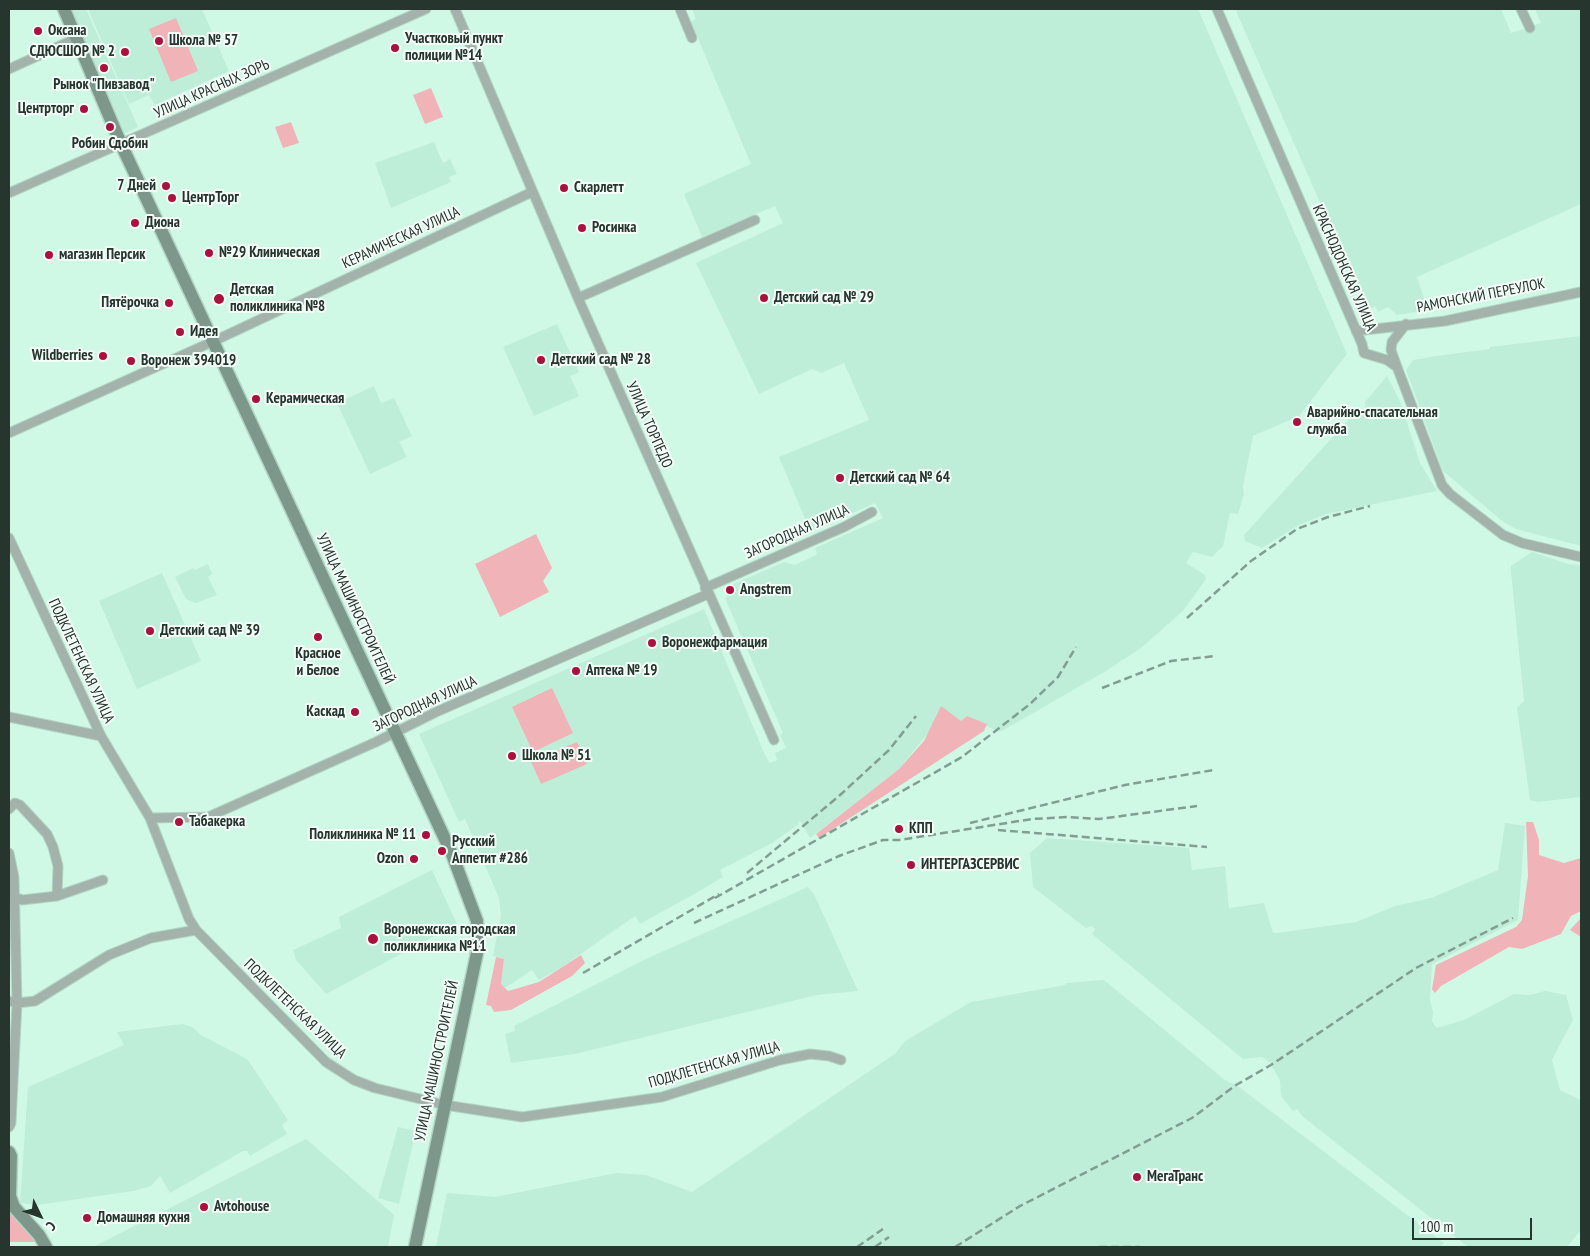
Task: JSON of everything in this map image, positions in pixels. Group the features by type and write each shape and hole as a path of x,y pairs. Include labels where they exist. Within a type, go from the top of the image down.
{"street":[{"name":"УЛИЦА МАШИНОСТРОИТЕЛЕЙ","path":"64,9 121,144 452,854 477,920 477,953 414,1247"},
{"name":"УЛИЦА КРАСНЫХ ЗОРЬ","path":"9,192 426,9"},
{"name":"УЛИЦА ТОРПЕДО","path":"455,9 578,298 774,740"},
{"path":"680,9 692,38"},
{"name":"КРАСНОДОНСКАЯ УЛИЦА","path":"1217,9 1356,331 1364,354 1388,360 1397,367"},
{"path":"1521,9 1530,28"},
{"path":"9,69 77,38"},
{"name":"КЕРАМИЧЕСКАЯ УЛИЦА","path":"9,433 214,341 532,192"},
{"path":"578,298 755,220"},
{"name":"РАМОНСКИЙ ПЕРЕУЛОК","path":"1356,331 1445,320 1581,292"},
{"path":"1406,324 1392,342 1391,350 1436,474 1450,494 1503,535 1522,543 1581,558"},
{"name":"ЗАГОРОДНАЯ УЛИЦА","path":"150,818 208,817 707,591 872,512"},
{"name":"ПОДКЛЕТЕНСКАЯ УЛИЦА","path":"10,544 101,736 150,818 189,919 196,930 326,1062 354,1080 375,1088 445,1105 522,1117 662,1097 780,1060 810,1054 829,1056 841,1060"},
{"path":"9,717 101,736"},
{"path":"9,808 15,803 20,805 47,834 58,866 57,896"},
{"path":"9,853 14,878 12,896 11,1123 9,1127"},
{"path":"12,896 34,900 57,896 103,880"},
{"path":"13,1002 35,1001 109,954 151,938 196,930"},
{"path":"9,1152 11,1156 10,1196 14,1207 39,1234 46,1247"}],"shaded area":[{"name":"Рынок \"Пивзавод\"","path":"71,9 86,9 138,127 125,133"},
{"name":"Школа № 57","path":"88,9 202,9 229,71 155,105 149,95 129,104"},
{"path":"692,9 1198,9 1347,354 1299,416 1253,436 1243,486 1244,494 1238,514 1230,513 1223,546 1212,557 1193,552 1186,563 1205,575 1206,579 1183,611 1141,648 1106,671 1002,731 997,731 967,716 961,721 928,733 899,769 810,838 801,822 798,822 799,824 772,843 720,870 723,877 696,893 640,924 635,916 562,967 539,980 532,970 505,988 501,984 504,959 493,956 501,915 499,898 465,819 459,822 419,734 704,609 765,755 770,763 777,760 775,753 786,748 780,734 783,733 725,598 727,597 724,588 784,562 794,565 806,560 817,554 815,548 883,518 875,503 815,530 808,526 779,457 869,420 844,363 821,373 812,369 759,394 696,263 783,223 775,206 702,237 684,194 751,164 691,22 696,19"},
{"path":"1243,9 1501,9 1511,33 1541,23 1535,9 1581,9 1581,204 1417,277 1428,310 1397,315 1388,307 1378,312 1375,306 1367,310 1236,11"},
{"path":"176,18 198,71 171,82 149,29"},
{"path":"431,88 443,117 425,124 413,95"},
{"path":"291,122 299,143 283,148 275,127"},
{"path":"434,142 443,163 450,159 457,174 449,177 451,182 391,208 375,163"},
{"name":"Детский сад № 28","path":"557,324 579,372 570,376 579,396 534,416 503,347"},
{"path":"1581,336 1581,546 1516,529 1502,521 1443,471 1406,370 1413,360 1490,349 1490,347"},
{"path":"1387,376 1400,401 1420,463 1437,491 1326,514 1299,525 1262,548 1245,541 1244,535 1357,410 1365,409 1365,402"},
{"path":"374,386 381,403 394,398 412,436 399,442 407,457 370,474 337,403"},
{"path":"536,534 552,568 543,581 549,592 500,617 475,564"},
{"path":"1532,552 1568,564 1581,565 1581,797 1538,802 1530,800 1517,708 1524,701 1511,572 1511,566"},
{"path":"208,564 212,574 208,577 217,595 196,603 186,599 175,577 193,568 195,570"},
{"name":"Детский сад № 39","path":"162,573 201,661 137,689 99,601"},
{"path":"552,688 573,733 533,752 512,707"},
{"path":"941,706 961,721 967,716 987,724 984,731 819,838 816,834 899,769 924,741"},
{"path":"577,742 587,764 541,784 531,762"},
{"path":"1526,822 1533,822 1539,840 1539,855 1564,863 1581,858 1581,911 1571,916 1561,934 1522,949 1509,947 1441,986 1435,993 1432,989 1436,965 1516,927 1522,920 1528,876"},
{"path":"1505,823 1525,826 1518,920 1432,964 1430,1000 1433,1012 1432,1021 1437,1028 1464,1020 1514,994 1530,995 1545,991 1566,995 1573,1020 1552,1060 1560,1090 1581,1100 1581,1230 1567,1247 1468,1247 1302,1116 1297,1109 1293,1111 1281,1096 1280,1080 1269,1062 1262,1057 1243,1059 1092,934 1095,929 1092,926 1086,928 1033,887 1030,853 1047,838 1189,848 1192,870 1225,866 1229,908 1264,903 1273,933 1277,933 1356,922 1395,906 1431,898 1498,870"},
{"name":"Воронежская городская поликлиника №11","path":"432,870 457,924 326,994 296,960 293,950 341,928 339,917"},
{"path":"808,887 814,894 858,991 817,995 575,1054 511,1063 505,1034 515,1031 514,1026 646,959"},
{"path":"1581,918 1581,937 1570,930"},
{"path":"581,955 585,963 572,976 511,1010 494,1012 491,1006 486,1005 496,957 504,959 501,984 508,991 539,982"},
{"path":"1104,980 1225,1080 1239,1087 1444,1243 1440,1247 436,1247 447,1193 495,1197 617,1173 646,1175 692,1192 896,1053 905,1041 971,1002 1065,985 1066,983"},
{"path":"183,1024 192,1027 201,1035 247,1059 288,1120 282,1125 287,1134 250,1156 247,1151 243,1151 170,1193 160,1176 151,1186 133,1191 37,1205 20,1203 28,1087 124,1045 117,1032"},
{"path":"398,1127 416,1131 399,1204 378,1198"},
{"path":"306,1139 394,1215 388,1247 93,1247"},
{"path":"9,1197 38,1242 9,1242"}],"railway":[{"path":"1187,618 1251,561 1297,529 1328,517 1370,506"},
{"path":"715,898 962,757 1030,704 1058,677 1076,647"},
{"path":"1102,688 1171,661 1215,656"},
{"path":"747,873 839,796 889,750 916,716"},
{"path":"970,823 1125,785 1214,770"},
{"path":"694,923 839,856 883,840 899,840 1032,819 1067,817 1099,819 1197,806"},
{"path":"998,830 1207,847"},
{"path":"583,973 719,894"},
{"path":"955,1247 1020,1206 1192,1118 1236,1085 1271,1065 1416,968 1513,918"},
{"path":"857,1247 883,1229"},
{"path":"875,1247 889,1237"},
{"path":"1099,1247 1140,1247"}],"place":[{"name":"Оксана","path":"38,31"},
{"name":"Школа № 57","path":"159,41"},
{"name":"Участковый пункт полиции №14","path":"395,48"},
{"name":"СДЮСШОР № 2","path":"125,52"},
{"name":"Рынок \"Пивзавод\"","path":"104,68"},
{"name":"Центрторг","path":"84,109"},
{"name":"Робин Сдобин","path":"110,127"},
{"name":"7 Дней","path":"166,186"},
{"name":"Скарлетт","path":"564,188"},
{"name":"ЦентрТорг","path":"172,198"},
{"name":"Диона","path":"135,223"},
{"name":"Росинка","path":"582,228"},
{"name":"№29 Клиническая","path":"209,253"},
{"name":"магазин Персик","path":"49,255"},
{"name":"Детский сад № 29","path":"764,298"},
{"name":"Детская поликлиника №8","path":"219,299"},
{"name":"Пятёрочка","path":"169,303"},
{"name":"Идея","path":"180,332"},
{"name":"Wildberries","path":"103,356"},
{"name":"Детский сад № 28","path":"541,360"},
{"name":"Воронеж 394019","path":"131,361"},
{"name":"Керамическая","path":"256,399"},
{"name":"Аварийно-спасательная служба","path":"1297,422"},
{"name":"Детский сад № 64","path":"840,478"},
{"name":"Angstrem","path":"730,590"},
{"name":"Детский сад № 39","path":"150,631"},
{"name":"Красное и Белое","path":"318,637"},
{"name":"Воронежфармация","path":"652,643"},
{"name":"Аптека № 19","path":"576,671"},
{"name":"Каскад","path":"355,712"},
{"name":"Школа № 51","path":"512,756"},
{"name":"Табакерка","path":"179,822"},
{"name":"КПП","path":"899,829"},
{"name":"Поликлиника № 11","path":"426,835"},
{"name":"Русский Аппетит #286","path":"442,851"},
{"name":"Ozon","path":"414,859"},
{"name":"ИНТЕРГАЗСЕРВИС","path":"911,865"},
{"name":"Воронежская городская поликлиника №11","path":"373,939"},
{"name":"МегаТранс","path":"1137,1177"},
{"name":"Avtohouse","path":"204,1207"},
{"name":"Домашняя кухня","path":"87,1218"}]}
